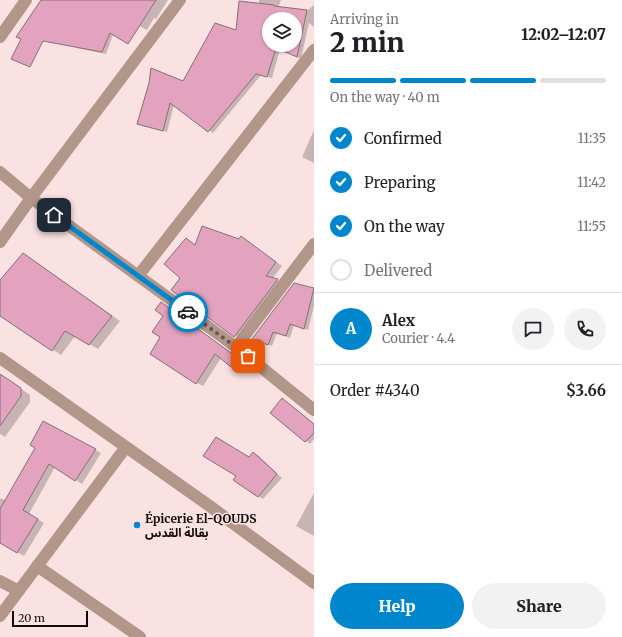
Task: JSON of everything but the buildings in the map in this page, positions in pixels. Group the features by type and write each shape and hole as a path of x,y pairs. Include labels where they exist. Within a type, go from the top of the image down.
{"street":[{"path":"0,37 26,0"},
{"path":"0,242 30,198 180,0"},
{"path":"138,276 314,50"},
{"path":"0,172 30,198 236,347 314,410"},
{"path":"236,347 314,244"},
{"path":"0,358 211,506 314,583"},
{"path":"0,616 126,447"},
{"path":"37,566 140,637"},
{"path":"0,581 19,591"}],"way so far":[{"path":"188,312 248,356"}],"place":[{"name":"Épicerie El-QOUDS بقالة القدس","path":"137,525"}],"route":[{"path":"54,215 188,312"}]}
